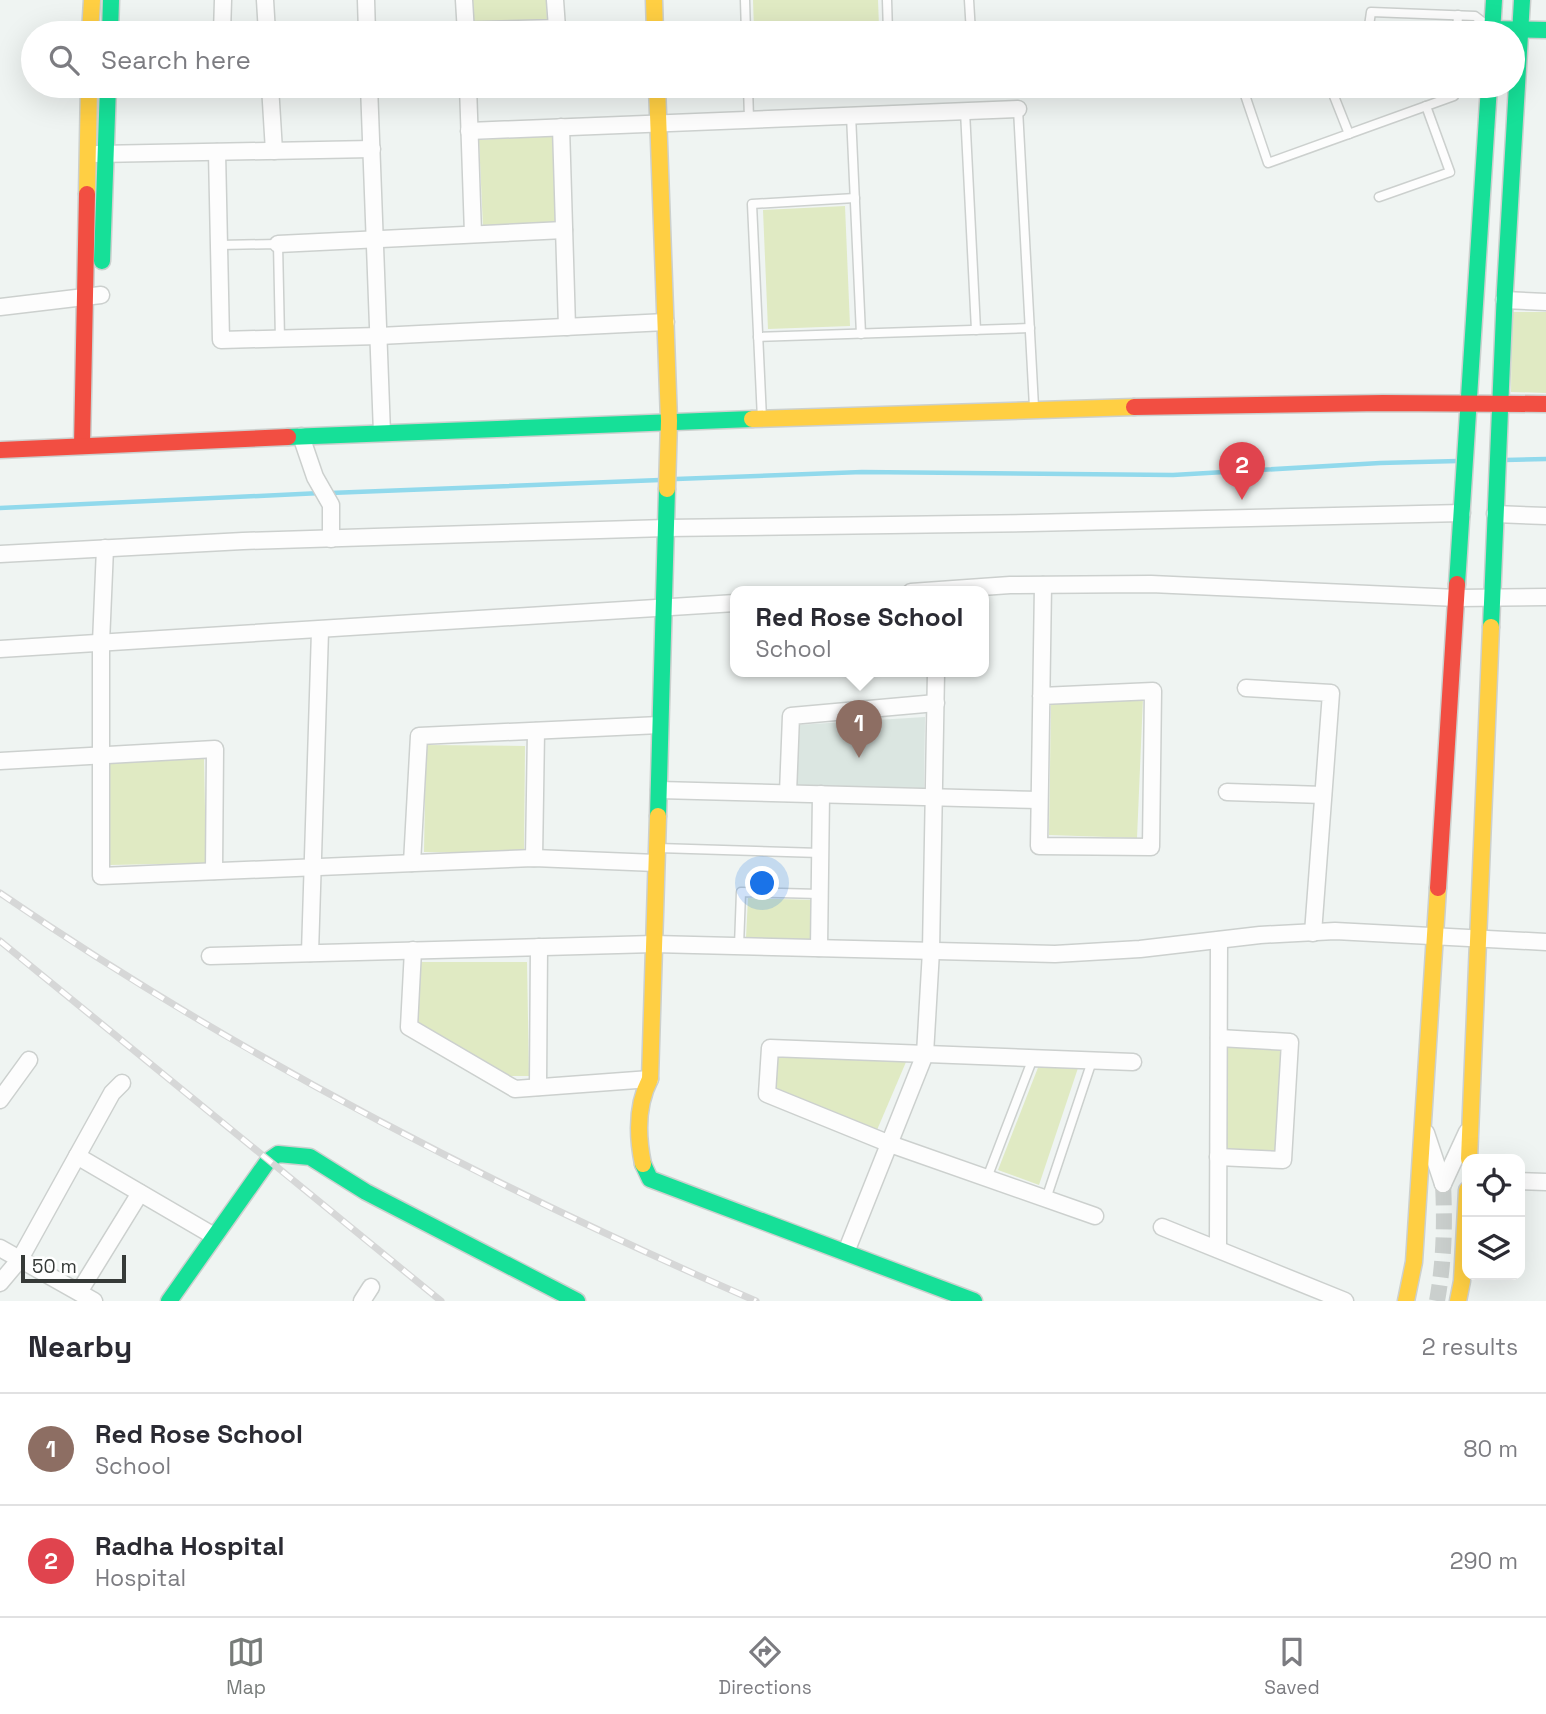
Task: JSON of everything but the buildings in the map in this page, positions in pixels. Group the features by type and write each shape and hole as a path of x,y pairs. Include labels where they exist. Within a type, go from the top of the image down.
{"street":[{"path":"91,21 92,0"},
{"path":"110,21 111,0"},
{"path":"222,21 223,0"},
{"path":"265,0 266,21"},
{"path":"366,0 367,21"},
{"path":"464,0 465,21"},
{"path":"555,0 556,21"},
{"path":"654,0 655,21"},
{"path":"1493,21 1494,0"},
{"path":"1521,21 1522,0"},
{"path":"1525,30 1546,30"},
{"path":"89,98 88,154 94,296"},
{"path":"89,446 94,296 107,98"},
{"path":"271,98 274,151"},
{"path":"370,98 382,433"},
{"path":"468,98 473,234"},
{"path":"657,98 669,422 650,1079 640,1104 641,1164 650,1179 974,1301"},
{"path":"1406,1301 1414,1262 1488,98"},
{"path":"1469,1154 1499,403 1516,98"},
{"path":"469,131 1018,109"},
{"path":"561,127 566,327"},
{"path":"88,154 372,149"},
{"path":"217,152 221,340 379,336 666,322"},
{"path":"278,244 564,230"},
{"path":"0,307 94,296"},
{"path":"1504,300 1546,302"},
{"path":"0,450 301,436 1034,410 1416,401 1546,404"},
{"path":"301,436 315,477 331,505 331,539"},
{"path":"0,554 666,527 1043,523 1462,513"},
{"path":"1495,514 1546,516"},
{"path":"105,548 101,643 101,876 656,855"},
{"path":"989,588 1151,584 1457,597 1546,597"},
{"path":"1041,696 1153,691 1151,847 1039,846 1042,585"},
{"path":"0,649 730,603"},
{"path":"310,953 320,631"},
{"path":"846,1252 925,1054 936,677"},
{"path":"1246,688 1331,693 1313,933"},
{"path":"788,793 791,716 936,703"},
{"path":"412,863 419,736 660,725"},
{"path":"534,858 536,731"},
{"path":"0,761 215,749 214,871"},
{"path":"659,790 1039,800"},
{"path":"1227,792 1323,795"},
{"path":"819,948 821,794"},
{"path":"211,956 654,944 1055,954 1335,931 1546,943"},
{"path":"1218,1250 1219,940"},
{"path":"538,1087 539,947"},
{"path":"413,950 409,1027 515,1089 650,1079"},
{"path":"1218,1157 1283,1160 1290,1042 1219,1038"},
{"path":"1095,1216 890,1144 766,1094 770,1048 1133,1062"},
{"path":"0,1100 29,1059"},
{"path":"0,1283 20,1259 112,1093 122,1083"},
{"path":"1423,1125 1443,1184 1471,1124"},
{"path":"169,1301 268,1161 278,1154 310,1157 366,1192 577,1301"},
{"path":"77,1156 214,1236"},
{"path":"1525,1181 1546,1182"},
{"path":"79,1293 140,1193"},
{"path":"1458,1301 1462,1281 1466,1217"},
{"path":"1162,1227 1345,1301"},
{"path":"0,1248 94,1301"}],"lane":[{"path":"745,0 746,21"},
{"path":"887,0 888,21"},
{"path":"969,0 970,21"},
{"path":"1370,21 1371,12 1475,16 1481,21"},
{"path":"1458,15 1458,21"},
{"path":"748,98 749,120"},
{"path":"1246,98 1268,163 1448,98"},
{"path":"1335,98 1349,134"},
{"path":"1379,197 1450,172 1426,106"},
{"path":"1018,109 1034,410"},
{"path":"965,111 976,330"},
{"path":"852,116 861,334"},
{"path":"762,419 752,204 855,198"},
{"path":"219,245 278,244 280,339"},
{"path":"758,337 1030,328"},
{"path":"656,855 820,853"},
{"path":"739,946 740,892 819,894"},
{"path":"988,1178 1033,1058"},
{"path":"1046,1199 1092,1061"}],"shaded area":[{"path":"925,717 924,788 796,785 796,725"}],"green space":[{"path":"472,0 546,0 547,20 473,21"},
{"path":"753,0 878,0 879,21 754,21"},
{"path":"553,135 555,224 483,227 479,140"},
{"path":"845,206 850,326 768,329 763,210"},
{"path":"1512,312 1546,312 1546,393 1511,392"},
{"path":"1143,698 1137,838 1049,835 1051,702"},
{"path":"426,745 525,746 524,854 424,852"},
{"path":"204,758 206,863 110,865 108,761"},
{"path":"748,898 813,900 811,941 746,938"},
{"path":"421,962 527,962 529,1076 505,1076 417,1023"},
{"path":"1225,1045 1282,1049 1275,1154 1225,1150"},
{"path":"775,1055 906,1062 877,1130 771,1092"},
{"path":"1039,1065 1078,1068 1039,1185 998,1170"}],"waterway":[{"path":"1505,460 1546,459"},
{"path":"676,479 862,472 1173,475 1458,461"},
{"path":"330,493 660,480"},
{"path":"0,508 321,493"}],"tunnel":[{"path":"1437,1301 1443,1243 1443,1184"}],"railway":[{"path":"0,893 181,1009 368,1115 560,1212 756,1301"},
{"path":"0,941 441,1301"}],"traffic: fast":[{"path":"110,21 111,0"},
{"path":"1493,21 1494,0"},
{"path":"1521,21 1522,0"},
{"path":"1525,30 1546,30"},
{"path":"102,261 108,98"},
{"path":"1457,584 1488,98"},
{"path":"1491,627 1516,98"},
{"path":"288,437 752,419"},
{"path":"658,816 667,489"},
{"path":"169,1301 268,1161 278,1154 310,1157 366,1192 577,1301"},
{"path":"643,1164 650,1179 974,1301"}],"traffic: slow":[{"path":"91,21 92,0"},
{"path":"654,0 655,21"},
{"path":"87,194 89,98"},
{"path":"657,98 669,421 667,489"},
{"path":"752,419 1134,407"},
{"path":"1469,1154 1491,627"},
{"path":"643,1164 639,1121 642,1100 650,1079 658,816"},
{"path":"1406,1301 1414,1262 1438,888"},
{"path":"1458,1301 1462,1281 1466,1217"}],"traffic: jam":[{"path":"82,446 87,194"},
{"path":"1134,407 1383,403 1546,404"},
{"path":"0,450 288,437"},
{"path":"1438,888 1457,584"}],"place":[{"name":"Radha Hospital","path":"1242,500"},
{"name":"Red Rose School","path":"859,758"}]}
